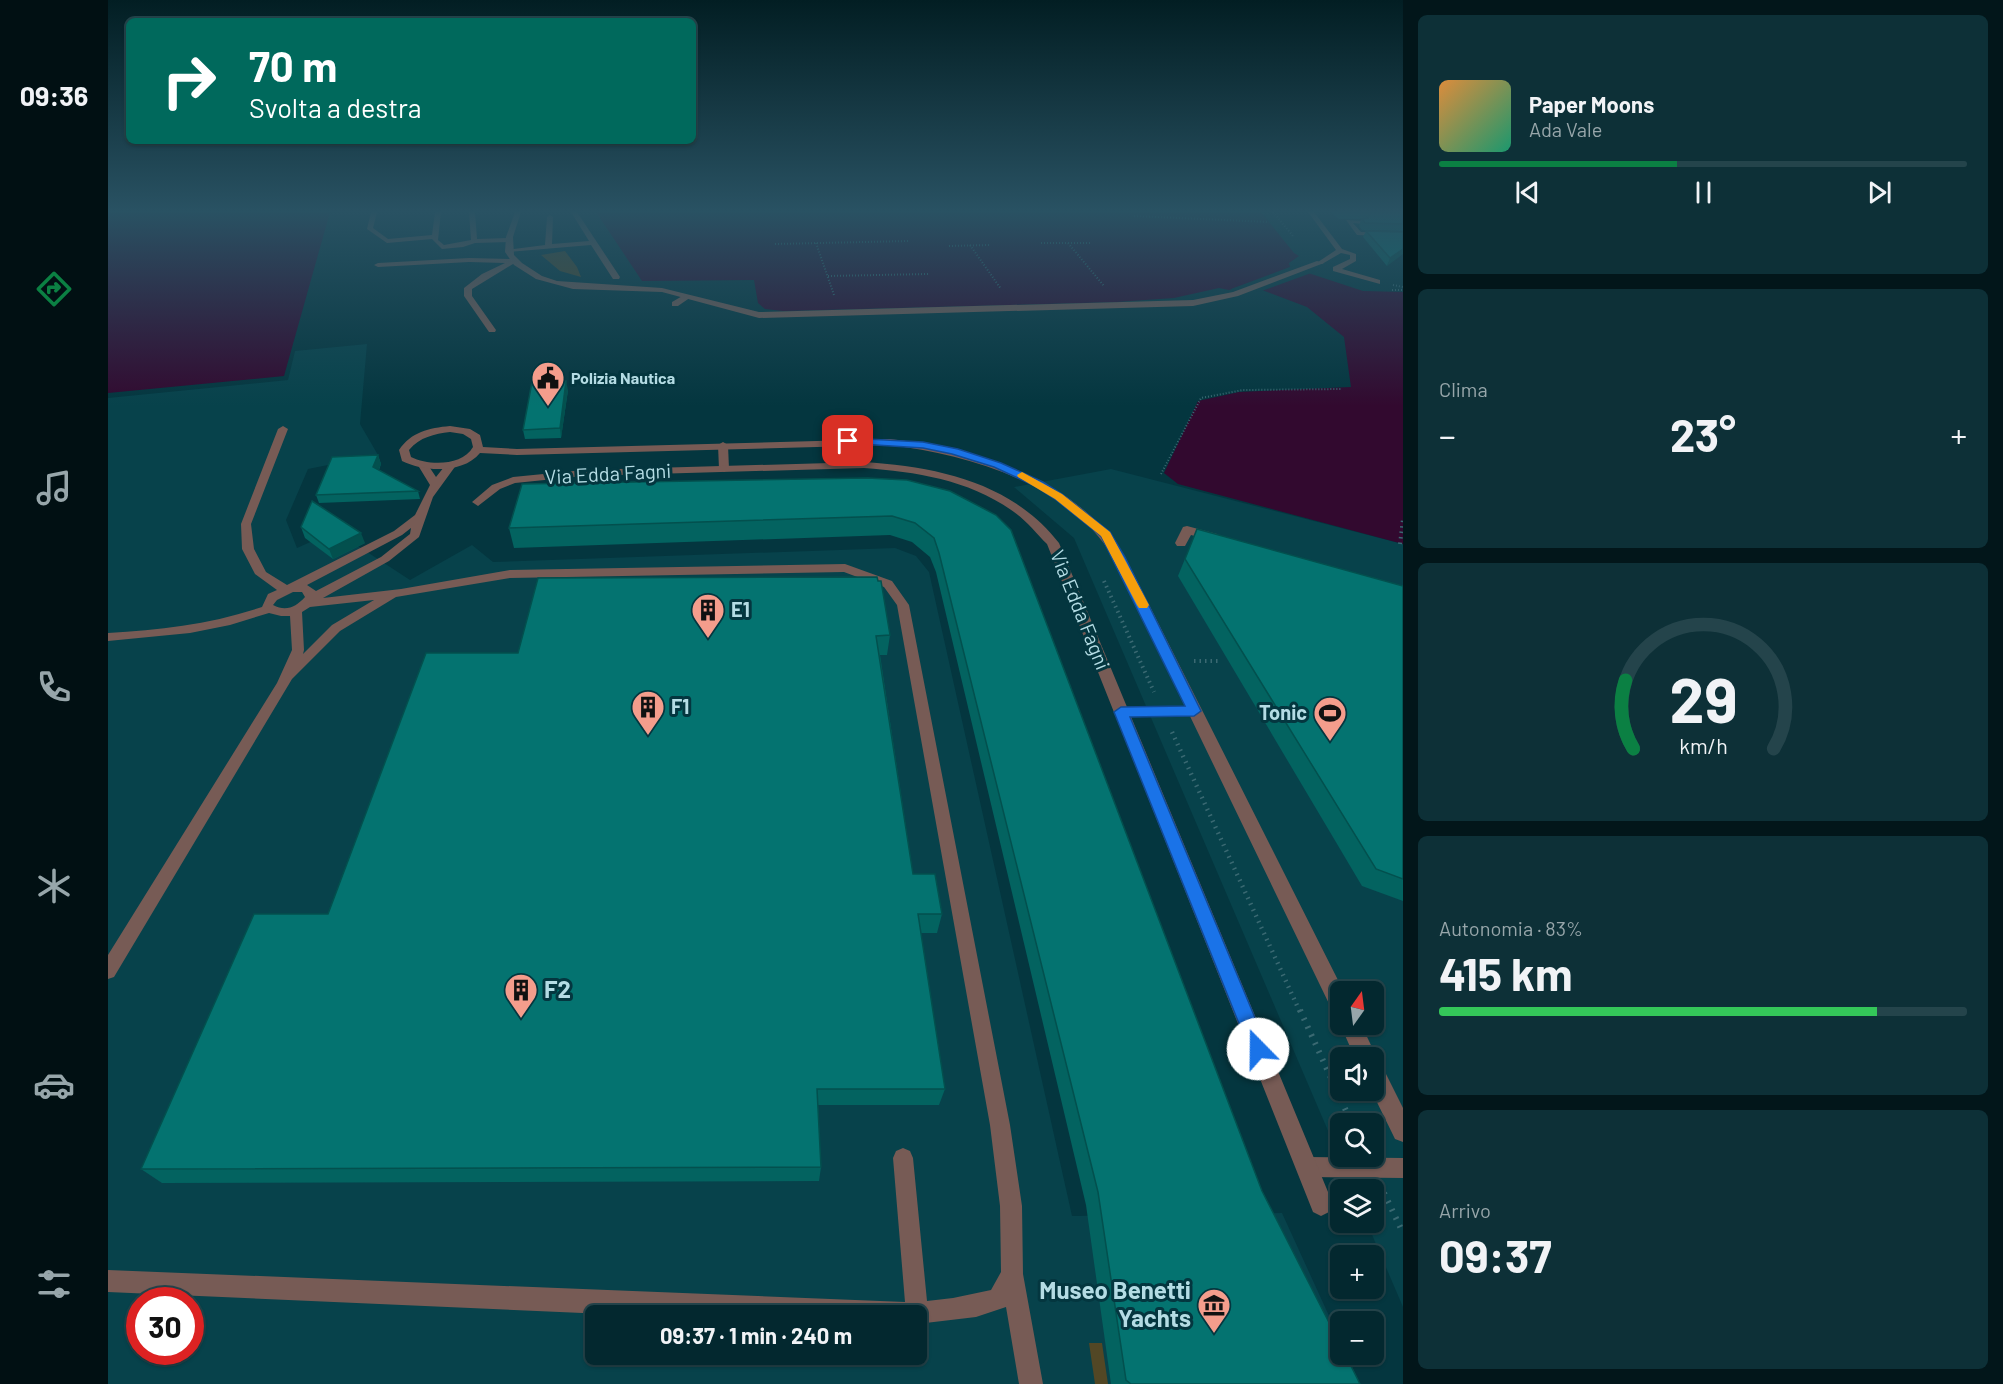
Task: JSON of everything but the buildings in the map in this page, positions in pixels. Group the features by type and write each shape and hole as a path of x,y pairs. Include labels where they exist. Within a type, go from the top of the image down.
{"street":[{"path":"534,277 551,284 581,287 644,287 736,311 774,316 1174,304 1213,300 1283,277"},
{"path":"441,430 466,431 476,437 479,445 477,450 468,458 452,464 424,466 410,462 404,455 404,450 411,441 424,434 441,430"},
{"name":"Via Edda Fagni","path":"477,450 517,452 848,441 923,445 954,451 990,462 1039,484 1106,534 1330,984"},
{"name":"Via Edda Fagni","path":"477,502 496,487 513,480 531,477 584,473 864,465 912,469 964,482 991,492 1020,510 1053,543 1321,1204"},
{"path":"1181,543 1187,530 1221,539"},
{"path":"1384,1094 1403,1131"}],"lane":[{"path":"484,277 468,288 468,296 492,330"},
{"path":"1360,277 1377,282"},
{"path":"675,304 687,297"},
{"path":"108,971 283,684 298,650 309,591 305,588 287,588 261,574 248,549 246,524 283,429"},
{"path":"723,445 724,469"},
{"path":"108,637 173,633 236,622 270,609 281,613 305,604 385,559 415,535 418,518 435,484 452,464"},
{"path":"424,466 435,484"},
{"path":"270,609 268,601 287,588 398,533 418,518"},
{"path":"305,604 401,592 510,574 845,568 888,584 903,605 1000,1125 1011,1206 1012,1274 1031,1384"},
{"path":"283,684 336,628 371,606 401,592"},
{"path":"1121,712 1194,711"},
{"path":"903,1158 916,1305"},
{"path":"1306,1167 1403,1168"},
{"path":"927,1312 977,1307 998,1299 1012,1274"},
{"path":"108,1281 662,1305"}],"path":[{"path":"828,277 836,298"},
{"path":"993,277 1007,296"},
{"path":"1096,277 1109,293"},
{"path":"1161,474 1201,398 1243,390 1342,389"},
{"path":"1400,544 1403,519"},
{"path":"1103,578 1154,692"},
{"path":"1188,653 1191,661 1218,661"},
{"path":"1171,732 1348,1113"},
{"path":"1384,1192 1403,1233"}],"shaded area":[{"path":"108,277 312,277 284,376 108,393"},
{"path":"639,277 1319,277 1363,291 1403,292 1403,544 1178,484 1164,473 1198,401 1239,392 1351,387 1344,337 1307,307 1246,284 1229,290 1219,288 1174,298 1116,302 783,311 765,309 758,303 754,280 642,281"},
{"path":"367,344 360,424 378,455 308,469 286,520 297,548 335,531 410,580 472,545 493,562 895,548 916,556 929,572 1072,1216 1282,1213 1330,1318 1330,1365 1351,1365 1360,1384 108,1384 108,398 288,380 295,351"},
{"path":"1111,469 1403,544 1403,1307 1384,1263 1384,1245 1376,1245 1371,1233 1384,1233 1384,1179 1349,1179 1344,1167 1384,1167 1384,1113 1330,1113 1330,1135 1074,538 1014,487"},
{"path":"1089,1343 1102,1343 1108,1384 1095,1384"}],"pier":[{"path":"1264,277 1301,277 1259,292 1246,287 1236,291 1231,289"}],"slow traffic":[{"path":"1022,475 1059,496 1106,534 1143,605"}],"place":[{"name":"Polizia Nautica","path":"548,407"},
{"name":"E1","path":"708,639"},
{"name":"F1","path":"648,736"},
{"name":"Tonic","path":"1330,742"},
{"name":"F2","path":"521,1019"},
{"name":"Museo Benetti Yachts","path":"1214,1334"}],"route":[{"path":"848,441 923,445 954,451 998,465 1059,496 1106,534 1194,711 1121,712 1173,835 1258,1049"}]}
